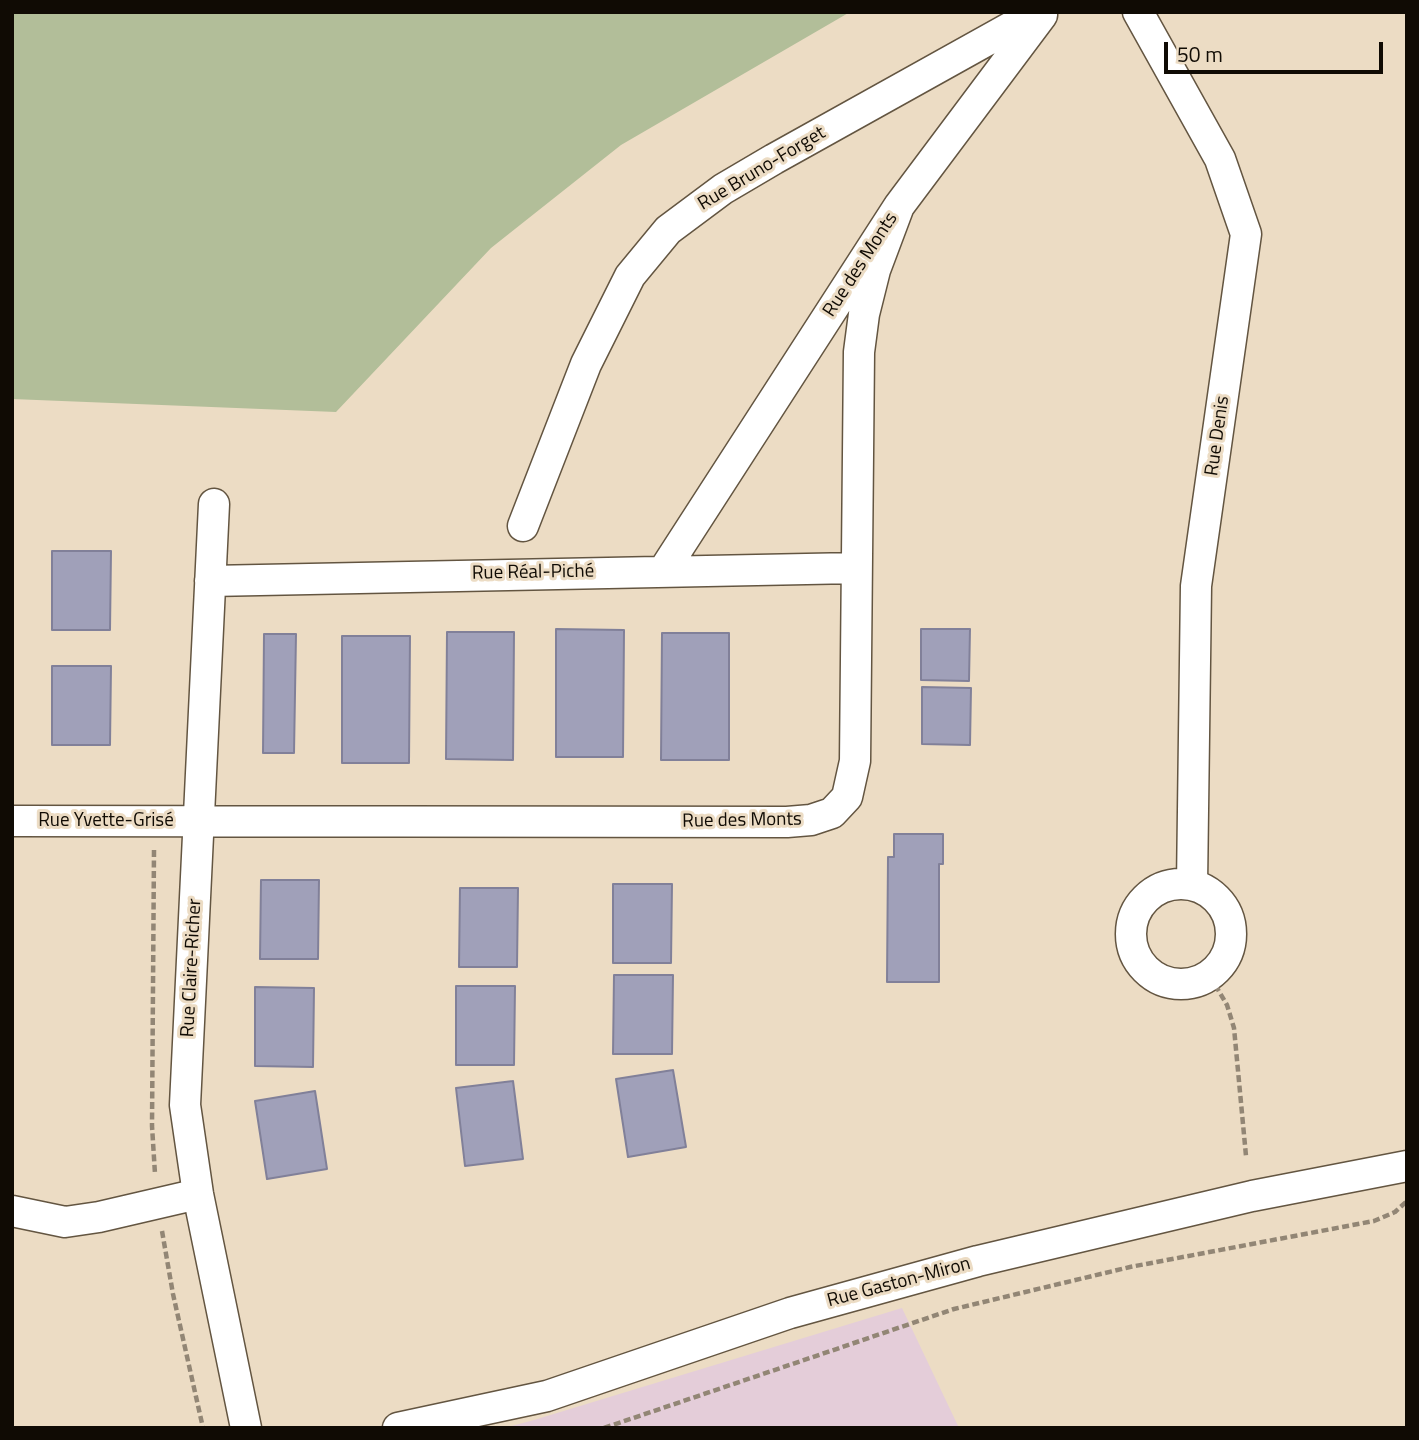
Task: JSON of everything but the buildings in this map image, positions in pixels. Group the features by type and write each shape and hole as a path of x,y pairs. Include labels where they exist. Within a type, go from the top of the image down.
{"street":[{"name":"Rue Bruno-Forget","path":"523,526 586,364 630,276 668,230 723,189 1038,12"},
{"name":"Rue des Monts","path":"664,570 899,206 1044,12"},
{"name":"Rue Denis","path":"1138,12 1220,159 1246,234 1196,586 1192,885"},
{"name":"Rue des Monts","path":"200,821 788,822 824,817 847,796 854,774 859,352 864,314 876,270 899,206"},
{"name":"Rue Claire-Richer","path":"214,504 185,1105 198,1194 246,1428"},
{"name":"Rue Réal-Piché","path":"211,581 856,568"},
{"name":"Rue Yvette-Grisé","path":"12,821 200,821"},
{"path":"1175,884 1192,885 1207,891 1220,902 1228,916 1231,933 1222,964 1210,976 1195,983 1162,982 1147,973 1137,960 1131,944 1130,928 1145,898 1159,889 1175,884"},
{"name":"Rue Gaston-Miron","path":"398,1428 547,1395 790,1313 965,1264 1252,1196 1407,1166"},
{"path":"12,1211 65,1222 99,1217 198,1194"}],"path":[{"path":"154,821 152,1126 155,1179"},
{"path":"1210,976 1227,1005 1234,1028 1246,1156"},
{"path":"604,1428 954,1309 1130,1267 1374,1221 1395,1212 1407,1201"},
{"path":"161,1226 173,1294 204,1428"}],"shaded area":[{"path":"902,1308 959,1428 504,1428 534,1420"}],"green space":[{"path":"12,12 850,12 621,145 491,248 336,412 12,399"}]}
